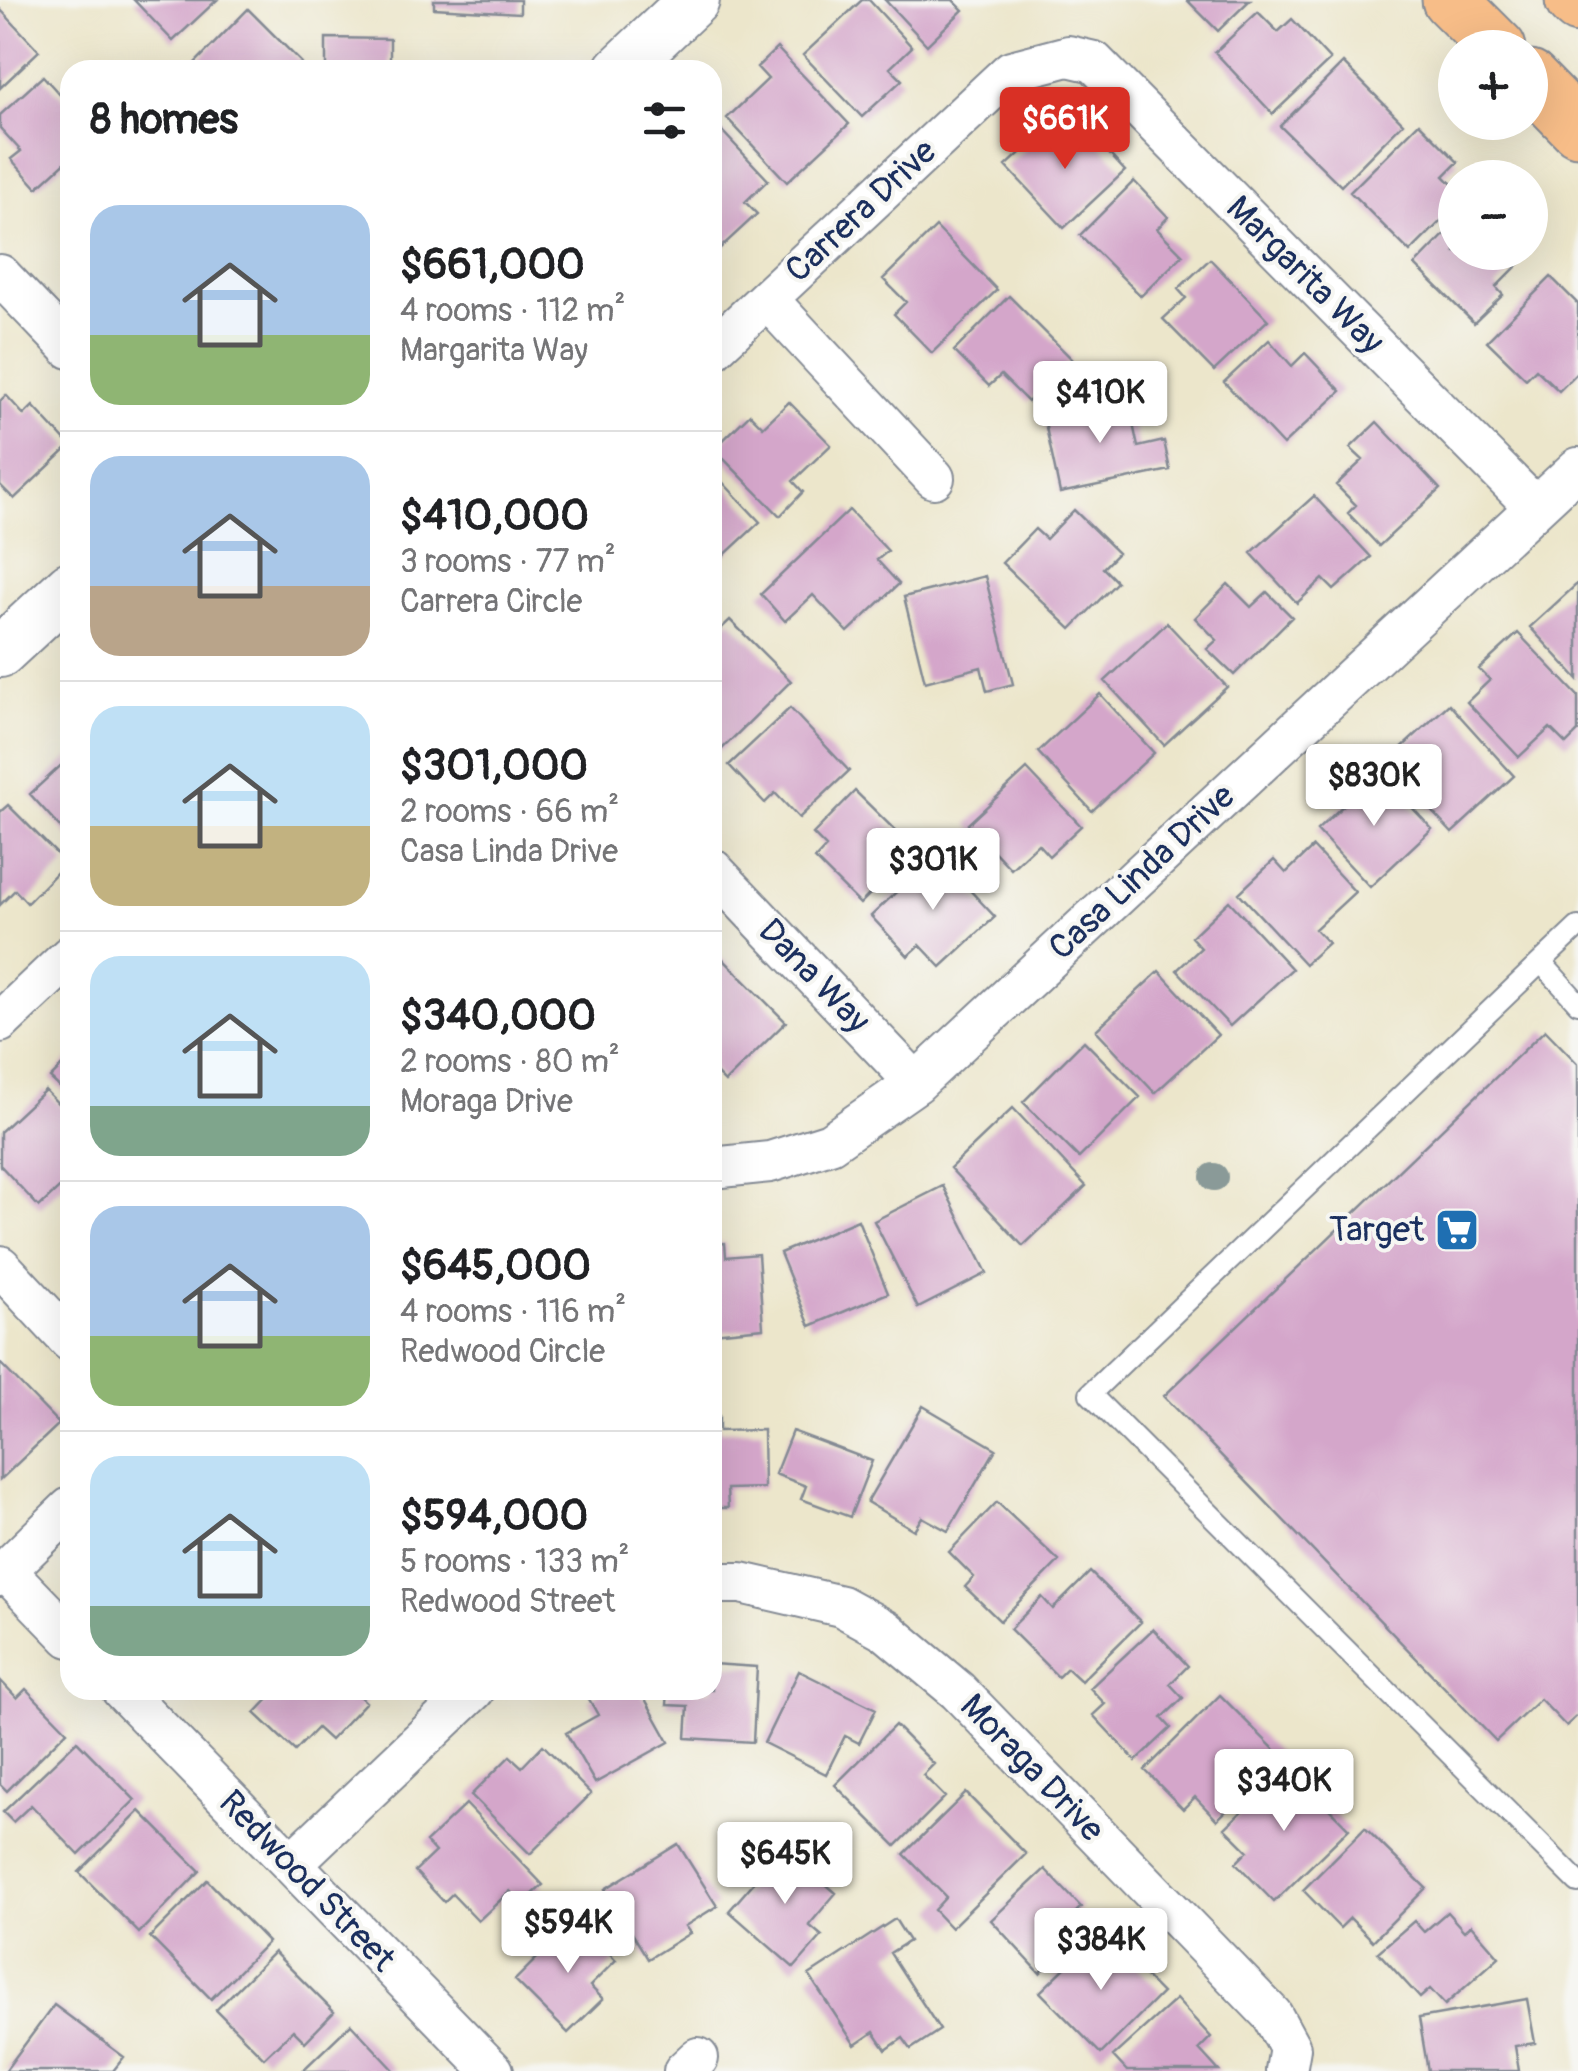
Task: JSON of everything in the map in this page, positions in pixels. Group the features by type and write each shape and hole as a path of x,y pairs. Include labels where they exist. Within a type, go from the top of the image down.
{"main road":[{"path":"1450,0 1480,30"}],"street":[{"path":"631,60 694,0"},
{"name":"Carrera Drive","path":"722,341 1011,71 1068,56"},
{"name":"Margarita Way","path":"1068,56 1094,62 1535,507"},
{"path":"0,274 60,337"},
{"path":"766,299 934,478"},
{"name":"Casa Linda Drive","path":"722,1167 770,1162 830,1143 916,1083 1578,468"},
{"path":"0,652 60,595"},
{"name":"Dana Way","path":"722,879 916,1083"},
{"path":"0,1022 60,965"},
{"path":"0,1266 60,1330"},
{"path":"60,1518 3,1573 60,1627"},
{"name":"Moraga Drive","path":"722,1584 741,1583 840,1606 885,1630 958,1691 1272,2014 1288,2060"},
{"name":"Redwood Street","path":"132,1700 493,2071"},
{"path":"291,1864 463,1700"}],"lane":[{"path":"1578,927 1090,1394 1578,1882"},
{"path":"1540,962 1578,1003"}],"building":[{"path":"134,0 217,0 173,41"},
{"path":"434,0 520,0 520,13 434,8"},
{"path":"862,0 869,0 912,47 890,68 902,80 862,117 803,55"},
{"path":"885,0 953,0 963,10 927,45"},
{"path":"1187,0 1250,0 1218,31"},
{"path":"0,9 39,51 0,88"},
{"path":"248,9 299,60 198,60"},
{"path":"1258,12 1278,32 1292,19 1330,60 1273,114 1215,52"},
{"path":"326,38 390,39 390,60 326,60"},
{"path":"777,48 849,124 787,182 727,118 768,79 757,67"},
{"path":"1343,63 1403,123 1341,186 1280,126"},
{"path":"43,76 60,95 60,167 37,188 11,159 21,151 0,128 0,115"},
{"path":"1055,121 1075,143 1088,131 1125,171 1064,228 1006,166"},
{"path":"1419,123 1456,160 1438,160 1438,224 1410,252 1350,192"},
{"path":"722,131 768,180 745,202 757,214 722,246"},
{"path":"1134,181 1168,217 1157,229 1183,255 1141,296 1080,235"},
{"path":"936,227 997,290 932,353 894,314 906,302 883,279"},
{"path":"1438,241 1438,270 1513,270 1496,287 1503,295 1474,323 1415,265"},
{"path":"1210,259 1268,320 1214,371 1163,319 1186,298 1178,289"},
{"path":"1551,277 1578,304 1578,372 1559,391 1536,369 1526,379 1487,341"},
{"path":"1009,296 1072,359 1028,402 1001,375 989,386 954,351"},
{"path":"1269,340 1292,366 1305,353 1341,391 1283,445 1224,382"},
{"path":"6,395 24,415 33,406 60,435 60,455 14,499 0,485 0,401"},
{"path":"1127,396 1138,447 1164,441 1170,470 1060,493 1043,413"},
{"path":"789,402 831,445 793,481 803,492 780,516 722,457 722,441 750,414 763,427"},
{"path":"1377,422 1440,489 1379,546 1348,513 1356,505 1336,485 1363,460 1350,448"},
{"path":"722,482 760,522 722,557"},
{"path":"1314,496 1371,557 1334,590 1323,579 1297,603 1251,553"},
{"path":"849,510 888,551 877,560 899,584 848,632 813,595 785,621 761,594"},
{"path":"1074,510 1118,553 1103,568 1117,582 1071,629 1002,563 1035,529 1046,539"},
{"path":"985,576 1013,684 987,691 981,667 925,682 904,597"},
{"path":"1578,583 1578,679 1530,627"},
{"path":"1228,584 1251,607 1267,592 1292,617 1234,675 1207,649 1217,640 1195,618"},
{"path":"730,620 791,681 722,749 722,628"},
{"path":"1167,623 1227,687 1164,745 1105,681"},
{"path":"1518,633 1578,696 1578,732 1566,744 1550,728 1519,757 1467,702 1490,680 1479,669"},
{"path":"1100,694 1154,753 1092,811 1038,752"},
{"path":"1449,704 1514,776 1452,833 1386,762"},
{"path":"790,708 849,771 799,818 775,793 765,803 729,765"},
{"path":"60,766 60,827 30,794"},
{"path":"1027,769 1081,826 1049,856 1038,844 1011,869 968,824"},
{"path":"1379,772 1432,829 1370,887 1317,830"},
{"path":"855,791 903,838 881,861 892,872 860,904 815,859 826,847 813,834"},
{"path":"8,805 60,857 60,869 27,903 15,890 0,905 0,812"},
{"path":"1313,847 1355,892 1315,929 1328,943 1305,964 1239,893 1274,860 1286,873"},
{"path":"936,854 995,917 941,967 920,945 908,956 871,916"},
{"path":"1229,901 1292,969 1230,1026 1177,970 1201,948 1191,937"},
{"path":"722,958 786,1022 725,1082 722,1079"},
{"path":"1159,971 1218,1035 1155,1093 1096,1030"},
{"name":"Target","path":"1545,1030 1578,1064 1578,1715 1566,1726 1540,1699 1496,1741 1164,1396"},
{"path":"1084,1041 1140,1097 1079,1158 1023,1102"},
{"path":"60,1068 60,1088 50,1078"},
{"path":"45,1090 60,1106 60,1187 39,1207 0,1165 0,1132"},
{"path":"1013,1108 1086,1186 1023,1246 950,1168"},
{"path":"943,1186 987,1273 918,1308 874,1221"},
{"path":"858,1220 888,1293 810,1326 780,1253"},
{"path":"722,1243 726,1257 758,1254 763,1328 722,1332"},
{"path":"0,1363 59,1424 0,1480"},
{"path":"923,1406 996,1449 948,1531 922,1517 914,1530 867,1502"},
{"path":"763,1430 764,1488 727,1489 728,1508 722,1508 722,1431"},
{"path":"792,1431 872,1461 850,1517 801,1499 806,1486 775,1474"},
{"path":"997,1502 1059,1561 1000,1621 965,1587 974,1577 949,1552"},
{"path":"1090,1572 1141,1622 1081,1681 1067,1668 1058,1677 1010,1629 1042,1597 1053,1609"},
{"path":"1153,1629 1188,1666 1170,1684 1183,1698 1162,1718 1171,1728 1136,1761 1093,1715 1105,1704 1090,1688"},
{"path":"722,1665 757,1667 753,1742 686,1738 688,1706 667,1705 667,1700 722,1700"},
{"path":"799,1671 876,1709 859,1743 845,1736 826,1774 764,1743"},
{"path":"0,1680 17,1698 26,1689 67,1731 7,1791 0,1784"},
{"path":"1220,1695 1281,1756 1217,1820 1195,1797 1183,1809 1145,1770"},
{"path":"267,1700 366,1702 330,1740 317,1728 295,1751 255,1713"},
{"path":"590,1700 646,1700 669,1742 595,1783 566,1733 598,1715"},
{"path":"895,1725 934,1764 923,1775 945,1797 896,1846 835,1785"},
{"path":"77,1741 135,1800 79,1855 31,1805 13,1822 3,1812"},
{"path":"543,1745 591,1794 530,1854 471,1795 510,1756 522,1767"},
{"path":"1288,1767 1349,1829 1274,1902 1236,1863 1248,1851 1225,1828"},
{"path":"966,1793 1026,1854 951,1928 934,1910 946,1897 904,1854"},
{"path":"466,1804 543,1885 522,1904 510,1891 478,1921 452,1894 444,1902 415,1871 435,1852 426,1842"},
{"path":"140,1811 200,1871 139,1933 79,1872"},
{"path":"1365,1828 1426,1888 1373,1941 1350,1918 1340,1928 1303,1890"},
{"path":"678,1844 717,1906 685,1926 690,1933 648,1959 605,1889"},
{"path":"784,1848 836,1893 809,1925 822,1936 794,1968 729,1911"},
{"path":"1045,1869 1081,1907 1072,1916 1085,1931 1040,1973 991,1920"},
{"path":"207,1880 268,1942 211,1999 150,1937"},
{"path":"1447,1912 1464,1931 1471,1925 1499,1957 1445,2005 1430,1989 1420,1998 1378,1952 1414,1921 1424,1932"},
{"path":"576,1919 616,1960 590,1986 603,1999 568,2033 515,1980"},
{"path":"895,1919 909,1941 890,1953 940,2030 911,2049 903,2038 886,2050 874,2032 855,2045 809,1975"},
{"path":"1102,1932 1162,1993 1101,2054 1040,1992"},
{"path":"274,1952 334,2012 305,2042 293,2030 264,2058 216,2010"},
{"path":"1176,1999 1211,2037 1199,2049 1219,2071 1127,2071 1113,2056"},
{"path":"1527,1999 1535,2043 1515,2046 1519,2071 1428,2071 1419,2018"},
{"path":"54,2005 124,2057 113,2071 5,2071"},
{"path":"351,2024 395,2071 302,2071"}],"place":[{"name":"Target","path":"1457,1230"}]}
